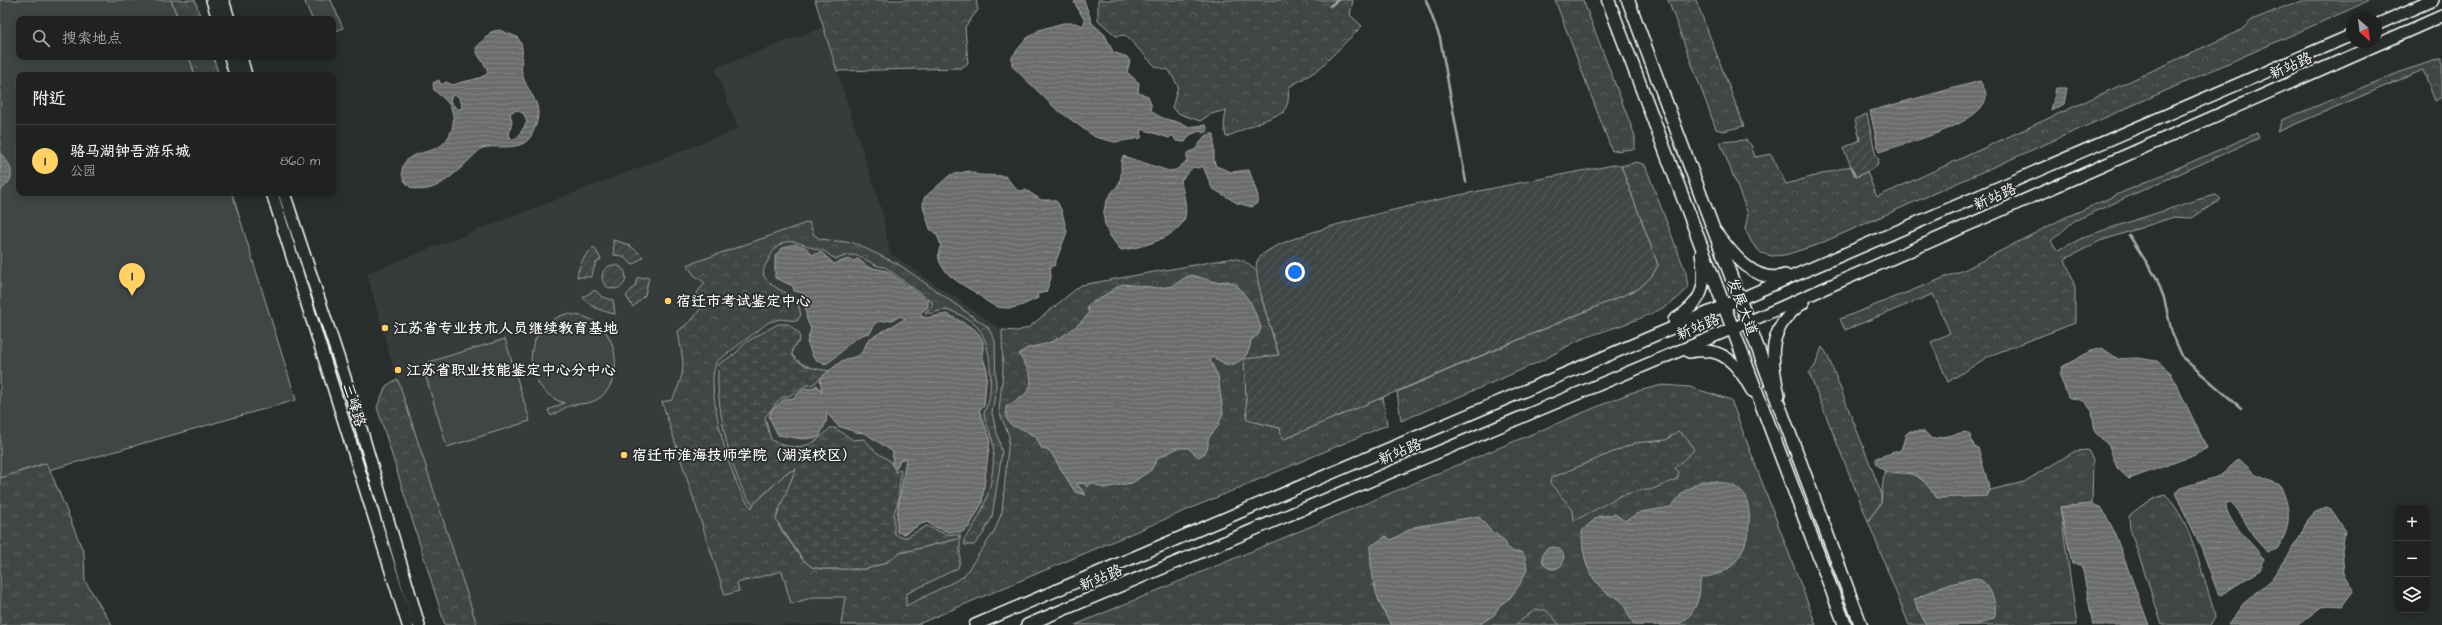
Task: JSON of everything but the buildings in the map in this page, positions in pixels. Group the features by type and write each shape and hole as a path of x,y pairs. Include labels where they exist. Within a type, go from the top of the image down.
{"main road":[{"name":"发展大道","path":"1608,0 1845,625"},
{"name":"发展大道","path":"1628,0 1861,625"}],"street":[{"path":"212,0 217,16"},
{"path":"223,0 228,16"},
{"path":"2382,22 2434,0"},
{"name":"新站路","path":"1028,625 1748,322 2442,16"},
{"name":"新站路","path":"975,625 1836,258 2346,38"},
{"path":"231,60 234,72"},
{"path":"242,60 245,72"},
{"name":"三峰路","path":"273,196 408,625"},
{"name":"三峰路","path":"285,196 354,405 420,625"},
{"path":"1713,229 1750,270 1771,277 1779,277 1836,258"},
{"path":"1645,339 1687,312 1698,301 1704,285 1704,268 1697,234"},
{"path":"1785,421 1772,350 1775,334 1789,313 1843,280"},
{"path":"1650,364 1701,349 1722,355 1735,364 1744,377 1770,427"}],"shaded area":[{"path":"1076,0 1084,0 1092,23 1105,35 1113,52 1127,57 1130,61 1127,72 1139,83 1138,93 1148,96 1151,104 1151,110 1160,117 1178,122 1187,127 1206,125 1208,131 1204,133 1199,131 1190,135 1185,142 1176,141 1173,135 1169,138 1142,129 1141,138 1115,142 1095,137 1055,108 1012,66 1012,57 1026,39 1039,30 1063,23 1075,23 1083,26 1085,21 1074,2"},
{"name":"宿迁市考试鉴定中心","path":"823,27 882,212 890,253 1002,330 1003,370 999,411 1009,436 1002,512 994,532 963,577 868,625 477,625 392,364 367,273 738,129 715,68"},
{"path":"499,30 517,37 520,41 522,46 522,73 535,100 538,113 533,133 526,141 519,145 510,147 482,148 449,178 430,188 420,190 410,187 404,180 402,173 403,165 407,160 416,154 439,147 451,133 453,114 451,108 448,103 434,90 433,83 439,80 441,85 446,82 453,85 480,78 488,73 478,55 476,48 491,32","holes":["452,95 458,96 462,104 461,109 457,109 450,101","517,110 524,114 527,122 518,137 512,140 509,135 512,122 510,113"]},
{"path":"1980,81 1985,89 1986,95 1983,105 1973,115 1959,124 1942,131 1879,152 1870,111"},
{"path":"2056,88 2067,88 2064,104 2051,111"},
{"path":"1214,134 1214,161 1216,166 1231,172 1249,170 1258,196 1257,203 1252,207 1237,203 1212,188 1203,166 1199,168 1193,167 1181,180 1186,211 1184,220 1179,227 1165,237 1147,245 1121,250 1111,237 1105,224 1104,210 1110,195 1119,182 1123,156 1169,171 1176,170 1187,161 1187,153 1196,149 1204,137"},
{"path":"0,153 8,163 11,177 5,186 0,190"},
{"path":"969,171 978,175 1005,176 1018,191 1026,190 1041,200 1054,200 1058,203 1067,232 1054,266 1050,266 1051,278 1046,292 1037,294 1038,298 1014,308 1001,308 988,302 960,283 942,267 939,260 941,245 937,235 930,229 923,206 924,198 950,175"},
{"path":"790,245 803,246 812,255 821,252 834,264 848,259 853,261 858,259 868,267 887,271 928,301 928,307 920,313 921,316 926,318 947,314 973,328 979,334 983,341 983,358 987,370 984,406 979,410 990,439 982,503 969,527 962,532 949,532 935,527 927,522 904,534 897,532 897,515 906,458 900,460 896,469 892,463 893,452 865,433 856,432 838,426 827,413 826,422 819,437 803,439 778,435 769,417 771,411 783,400 793,398 804,388 811,389 817,385 822,392 820,378 843,360 858,356 869,339 905,319 901,316 892,320 876,322 870,333 851,342 825,364 814,359 807,342 811,329 807,320 803,293 794,291 793,286 775,278 775,256 781,249"},
{"path":"1192,275 1215,282 1228,281 1237,285 1251,303 1261,327 1259,334 1251,340 1247,354 1238,362 1229,366 1213,357 1210,360 1218,376 1223,413 1218,426 1208,439 1208,447 1204,454 1198,457 1188,448 1178,448 1158,458 1151,470 1132,483 1103,488 1092,483 1087,487 1084,483 1077,484 1086,495 1075,492 1050,451 1042,449 1035,435 1031,435 1027,431 1010,424 1008,421 1006,407 1026,393 1030,388 1031,383 1029,372 1019,354 1026,349 1048,343 1065,334 1081,322 1089,313 1087,307 1089,305 1122,284 1159,288 1173,286 1186,277"},
{"path":"2102,348 2118,359 2137,358 2157,361 2171,373 2207,448 2195,455 2129,479 2117,468 2109,446 2095,432 2092,411 2084,401 2068,397 2060,376 2062,367 2091,351"},
{"path":"1910,431 1924,431 1932,439 1966,432 1970,435 1974,446 1978,448 1990,490 1987,496 1937,498 1921,478 1907,472 1886,472 1876,464 1876,458 1901,450 1906,434"},
{"path":"2239,459 2256,475 2280,485 2284,493 2288,510 2287,525 2282,541 2277,549 2268,552 2252,534 2241,514 2231,502 2226,503 2230,518 2264,560 2261,570 2219,596 2201,547 2175,493 2180,488 2220,476"},
{"path":"1701,481 1725,483 1742,492 1748,505 1749,515 1748,535 1745,545 1735,562 1729,568 1702,578 1696,606 1689,617 1684,621 1679,624 1635,625 1618,598 1608,594 1601,587 1587,566 1583,549 1582,531 1597,517 1615,514 1625,521 1640,512 1671,507 1683,492"},
{"path":"2092,504 2102,508 2113,529 2149,625 2093,625 2082,565 2072,564 2060,507"},
{"path":"2326,507 2331,509 2345,530 2342,550 2344,573 2354,590 2342,606 2329,605 2321,607 2298,625 2228,625 2243,604 2270,581 2302,534 2306,522 2314,513"},
{"path":"1474,517 1480,518 1490,530 1504,540 1508,548 1514,552 1521,552 1525,557 1527,569 1520,584 1510,598 1500,605 1494,615 1479,625 1392,625 1386,616 1375,588 1371,567 1370,547 1386,536 1391,540 1414,527"},
{"path":"1549,547 1557,547 1564,554 1564,562 1557,569 1549,569 1542,562 1542,554"},
{"path":"1975,578 1985,583 1992,594 1995,607 1994,618 1976,625 1926,625 1914,600 1942,586"}],"green space":[{"path":"0,0 171,0 177,16 16,16 16,60 190,60 194,72 16,72 16,196 233,196 296,400 49,470 46,463 0,478"},
{"path":"171,0 195,0 200,16 177,16"},
{"path":"311,0 331,0 343,28 336,31 336,16 311,16 305,2"},
{"path":"815,0 976,0 978,10 965,27 968,63 961,68 837,71"},
{"path":"1098,0 1353,0 1350,15 1362,26 1318,70 1289,87 1288,102 1284,112 1226,137 1224,125 1226,110 1211,114 1200,121 1180,114 1172,108 1178,86 1169,70 1156,67 1125,35 1116,36 1098,20"},
{"path":"1555,0 1583,0 1635,136 1635,149 1612,151"},
{"path":"1668,0 1696,0 1744,126 1723,131 1716,129"},
{"path":"2301,0 2371,0 1817,245 1785,255 1772,256 1761,253 1752,243 1745,229 1748,214 1720,142 1746,140 1751,145 1755,157 1771,154 1786,184 1850,166 1856,177 1867,172 1877,197 2241,30 2252,20"},
{"path":"2442,59 2442,97 2435,101 2423,70 2277,132 2282,120 2403,71"},
{"path":"190,60 214,60 218,72 194,72"},
{"path":"1867,114 1875,152 1879,160 1876,167 1856,177 1843,148 1860,140 1855,119"},
{"path":"2257,133 2259,138 2074,221 2051,241 2057,251 2086,236 2200,199 2216,195 2221,199 2192,218 2174,217 2100,241 2065,259 2075,287 2075,323 1989,356 1948,382 1931,342 1950,333 1933,294 1845,330 1840,319 1966,269 2062,219"},
{"path":"1637,162 1645,165 1686,273 1688,288 1678,298 1666,306 1637,320 1577,341 1543,360 1401,421 1397,392 1638,289 1652,276 1658,265 1621,166"},
{"path":"1614,165 1621,166 1658,265 1652,276 1638,289 1282,440 1280,428 1247,420 1244,359 1279,355 1260,293 1256,269 1257,261 1274,247 1312,232 1422,203"},
{"path":"809,222 814,235 820,239 854,243 898,264 988,327 995,341 996,389 992,413 1002,453 992,517 983,534 974,545 965,545 964,540 978,519 988,495 993,470 993,444 984,414 990,392 990,360 988,350 981,331 968,320 947,310 931,313 925,312 932,307 932,302 885,267 851,255 834,258 823,250 815,249 795,242 789,242 778,246 774,251 765,267 764,276 770,283 797,299 801,315 797,321 780,319 769,322 716,362 713,380 716,409 725,448 737,484 752,508 753,505 786,473 796,468 783,503 777,514 779,527 803,560 812,567 822,569 866,569 885,563 900,553 957,539 960,535 960,560 958,568 906,594 906,606 963,577 994,532 1002,512 1009,436 999,411 1003,370 1002,330 1017,331 1028,328 1081,285 1233,258 1244,261 1258,272 1262,300 1279,356 1247,420 1280,428 1283,439 1383,397 1387,425 916,625 841,625 845,597 814,597 791,604 782,571 737,583 739,591 725,595 662,402 672,400 682,373 683,359 678,331 692,320 703,305 696,294 705,283 694,275 687,265"},
{"path":"613,240 630,246 643,257 633,265 622,256 614,255"},
{"path":"594,247 601,259 596,263 591,277 577,277 582,260"},
{"path":"614,265 623,268 626,277 623,286 614,289 605,286 602,277 605,268"},
{"path":"649,277 645,295 633,307 626,296 635,286 637,278"},
{"path":"595,290 602,297 613,300 615,314 601,310 586,301 583,297"},
{"path":"566,314 590,319 595,321 603,328 612,344 615,372 608,389 599,399 588,403 573,405 562,409 551,416 548,410 564,403 550,395 539,385 533,372 531,358 534,344 540,331 551,321"},
{"path":"778,324 788,324 799,333 800,340 793,348 792,355 796,359 809,367 830,371 812,385 807,385 789,396 781,398 765,417 771,440 788,446 803,446 817,440 830,428 835,428 853,440 864,439 876,452 889,460 896,472 901,469 898,502 894,513 894,533 900,537 907,537 927,526 945,534 960,535 957,539 900,553 885,563 866,569 822,569 812,567 803,560 776,520 796,469 786,473 753,505 745,494 738,478 726,438 721,416 719,396 719,364 735,354 746,342"},
{"path":"505,339 530,421 447,447 422,364"},
{"path":"1822,347 1827,354 1881,492 1881,503 1868,521 1809,373 1815,366"},
{"path":"397,379 477,625 445,625 377,407 386,386"},
{"path":"1662,385 1690,387 1731,400 1816,625 1075,625 1630,393"},
{"path":"1678,431 1688,439 1694,450 1675,468 1679,472 1677,479 1650,490 1643,490 1622,495 1574,521 1573,510 1550,483 1551,478 1635,443 1666,440"},
{"path":"2088,450 2093,460 2092,504 2060,507 2077,625 1909,625 1868,521 1881,503 1884,472 1914,474 1927,484 1987,496 1990,490 2024,482 2075,451"},
{"path":"47,463 84,553 85,581 112,625 0,625 0,478"},
{"path":"2165,495 2175,506 2183,520 2196,552 2216,616 2210,625 2162,625 2130,529 2129,516 2146,503"},
{"path":"1535,610 1546,610 1560,625 1515,625"}],"waterway":[{"path":"1330,6 1338,0"},
{"path":"1426,0 1440,38 1466,182"},
{"path":"2129,235 2156,277 2164,298 2172,333 2183,358 2241,408"}],"place":[{"name":"骆马湖钟吾游乐城","path":"132,296"},
{"name":"宿迁市考试鉴定中心","path":"668,301"},
{"name":"江苏省专业技术人员继续教育基地","path":"385,328"},
{"name":"江苏省职业技能鉴定中心分中心","path":"398,370"},
{"name":"宿迁市淮海技师学院（湖滨校区）","path":"624,455"}]}
